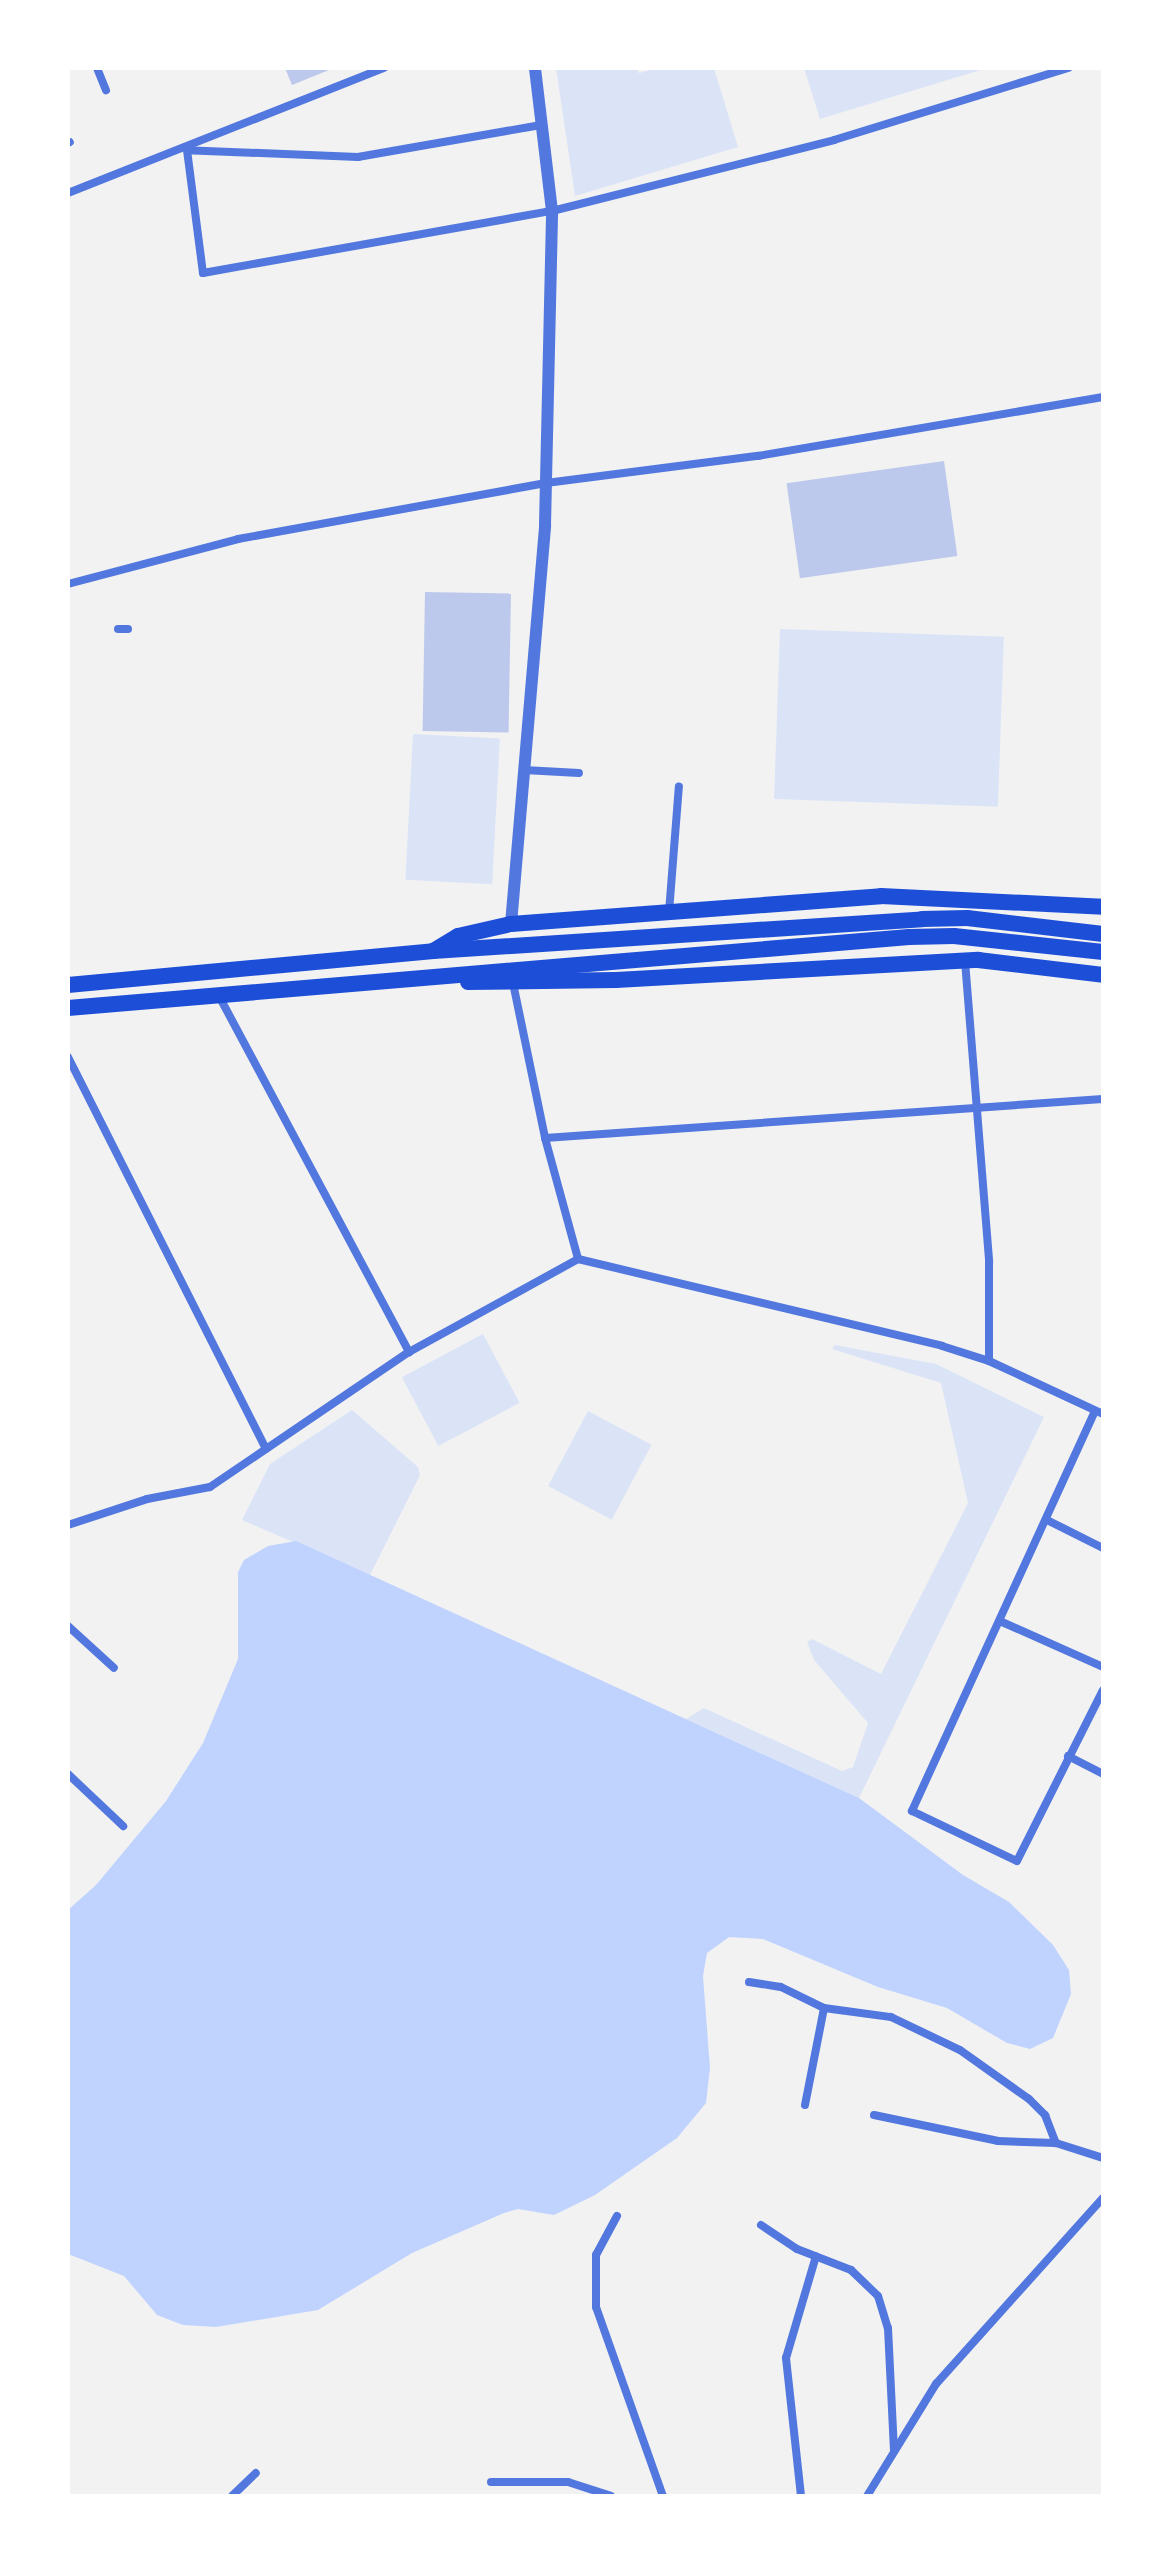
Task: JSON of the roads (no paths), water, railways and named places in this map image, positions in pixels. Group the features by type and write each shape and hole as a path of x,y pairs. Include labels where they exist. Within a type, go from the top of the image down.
{"main road":[{"path":"433,951 458,936 511,924 881,896 1103,907"},
{"path":"68,985 433,951 967,918 1103,934"},
{"path":"68,1008 749,950 954,936 1103,952"},
{"path":"443,976 513,983 965,961 1103,975"}],"street":[{"path":"97,68 106,90"},
{"path":"68,193 187,150 384,68"},
{"path":"511,924 546,483 552,211 535,68"},
{"path":"187,150 203,273 552,211 834,140 1068,68"},
{"path":"187,150 358,157 541,125"},
{"path":"68,584 238,539 546,483 758,456 1103,397"},
{"path":"524,770 579,773"},
{"path":"669,913 679,786"},
{"path":"965,961 979,1111 989,1361"},
{"path":"513,983 545,1138 578,1259"},
{"path":"218,994 409,1352"},
{"path":"68,1057 266,1449"},
{"path":"545,1138 979,1111 1103,1099"},
{"path":"68,1525 147,1499 210,1487 409,1352 578,1259 892,1332 989,1361 1099,1413 912,1811 1017,1861 1103,1690"},
{"path":"1047,1520 1103,1548"},
{"path":"1002,1622 1103,1667"},
{"path":"68,1626 114,1668"},
{"path":"1068,1756 1103,1774"},
{"path":"68,1774 123,1826"},
{"path":"749,1982 781,1987 824,2008 891,2017 960,2050 1029,2099 1045,2115 1056,2143"},
{"path":"805,2105 824,2008"},
{"path":"874,2115 998,2141 1056,2143 1103,2158"},
{"path":"867,2496 936,2384 973,2337 1103,2198"},
{"path":"617,2216 596,2255 596,2307 663,2496"},
{"path":"761,2225 860,2276 884,2311 894,2451"},
{"path":"801,2496 786,2358 816,2256"},
{"path":"232,2496 256,2473"},
{"path":"491,2482 568,2482 611,2496"}],"water":[{"path":"296,1541 859,1798 963,1875 1009,1902 1053,1945 1069,1970 1071,1994 1053,2038 1030,2049 1007,2043 947,2008 878,1987 763,1939 729,1937 707,1953 703,1976 710,2068 706,2103 677,2138 595,2195 554,2215 518,2209 504,2213 412,2253 318,2310 216,2327 183,2325 157,2315 124,2276 68,2254 68,1910 96,1885 166,1801 203,1743 238,1659 238,1572 244,1560 268,1546"}]}
